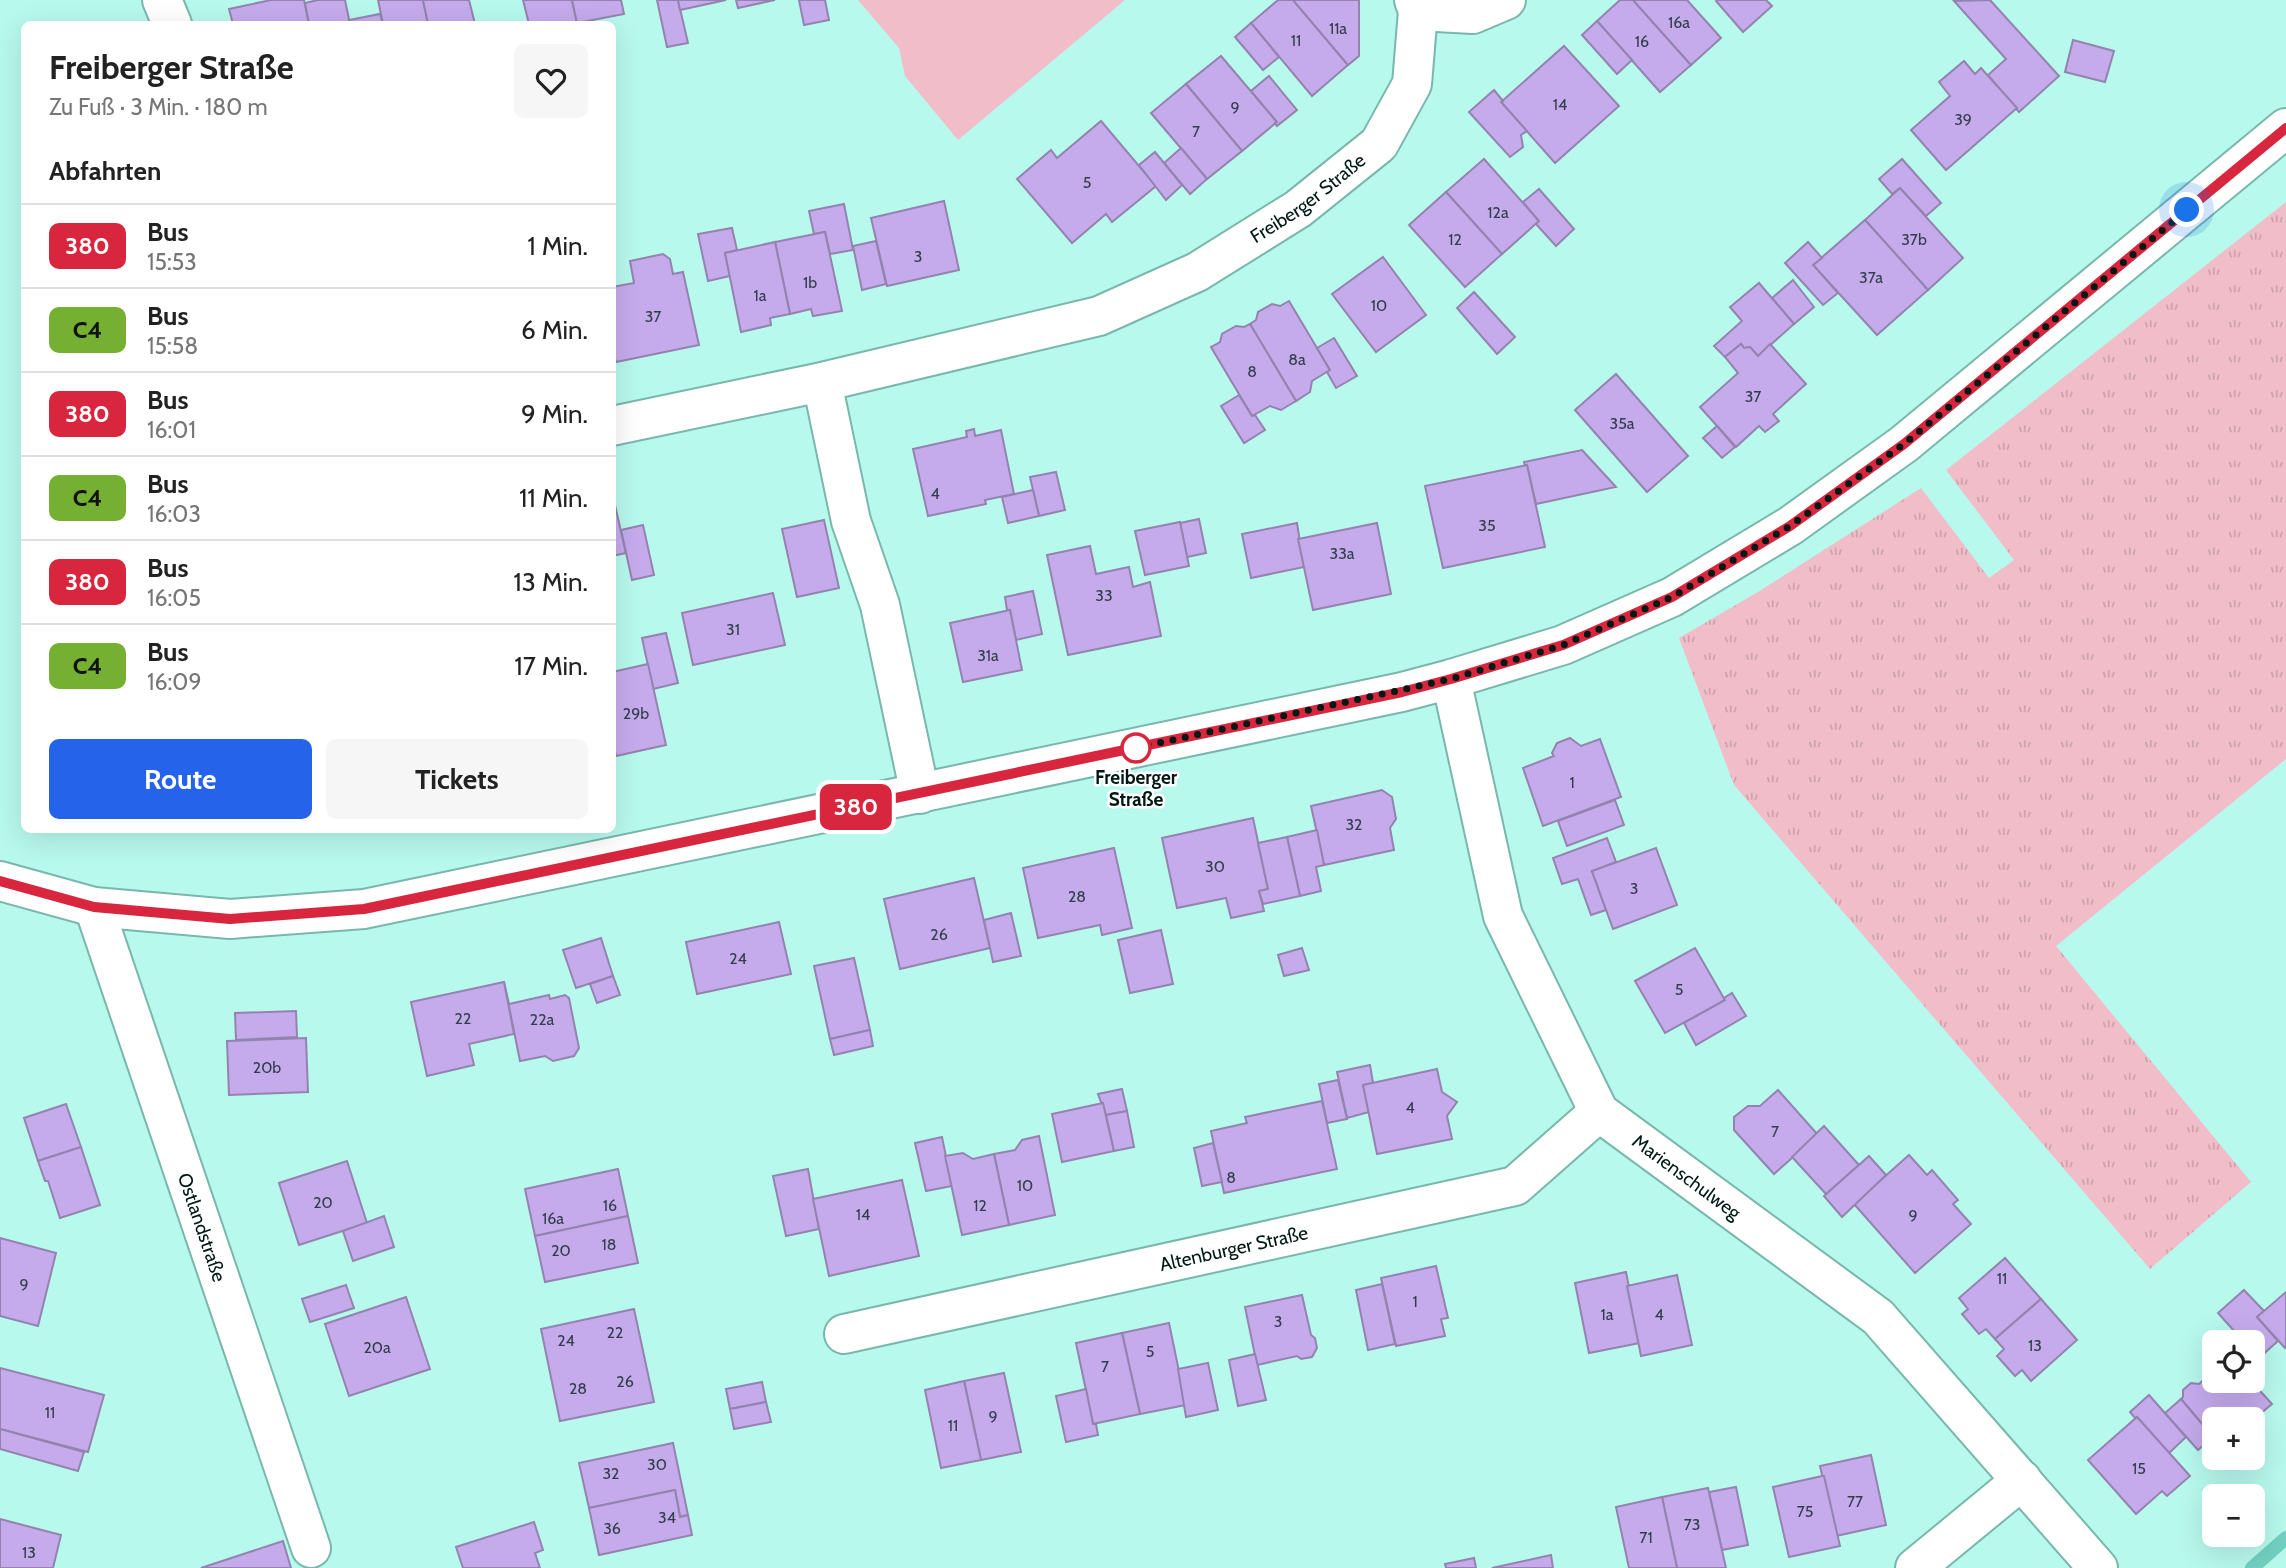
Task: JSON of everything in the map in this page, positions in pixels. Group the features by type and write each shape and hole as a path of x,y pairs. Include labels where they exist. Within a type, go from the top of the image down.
{"street":[{"path":"162,0 171,21"},
{"name":"Freiberger Straße","path":"616,425 822,382 1098,316 1198,272 1298,209 1379,144 1412,84 1416,6 1473,14 1506,0"},
{"path":"0,881 94,907 230,919 364,909 1402,692 1563,645 1672,597 1790,526 1904,444 2286,128"},
{"path":"822,382 851,521 880,605 919,794"},
{"name":"Marienschulweg","path":"1451,679 1503,916 1599,1112 1878,1317 2098,1568"},
{"name":"Ostlandstraße","path":"94,907 311,1548"},
{"name":"Altenburger Straße","path":"844,1334 1515,1186 1599,1112"},
{"path":"1915,1568 2022,1480"}],"green space":[{"path":"858,0 1125,0 958,140 905,76 899,48"},
{"path":"2286,202 2286,759 2056,946 2251,1182 2150,1269 1734,785 1679,638 1758,592 1921,488 1989,578 2014,560 1946,470"}],"building":[{"path":"271,0 304,0 308,21 232,21 229,9"},
{"path":"345,0 349,21 308,21 305,3"},
{"path":"378,0 423,0 427,21 382,21"},
{"path":"423,0 469,0 474,21 427,21"},
{"path":"523,0 572,0 577,21 528,21"},
{"path":"572,0 621,0 624,14 577,21"},
{"path":"657,0 678,0 688,43 667,47"},
{"path":"678,0 726,0 680,10"},
{"path":"736,0 775,0 738,8"},
{"path":"799,0 825,0 829,20 804,25"},
{"path":"1278,0 1293,0 1348,65 1312,96 1251,23"},
{"path":"1293,0 1359,0 1359,56 1348,65"},
{"path":"1620,0 1633,0 1691,65 1660,92 1597,21"},
{"path":"1633,0 1687,0 1721,38 1691,65"},
{"path":"1717,0 1766,0 1772,6 1743,32"},
{"path":"1990,0 2059,76 2019,112 1988,75 2006,59 1954,1"},
{"path":"380,14 382,21 349,21"},
{"path":"1597,21 1632,60 1617,74 1582,35"},
{"path":"1251,23 1279,57 1263,70 1235,37"},
{"path":"2073,40 2114,51 2105,82 2065,72"},
{"path":"1564,46 1619,106 1555,163 1501,102"},
{"path":"1221,56 1277,122 1242,151 1186,84"},
{"path":"1964,61 1975,74 1981,68 2017,108 1946,170 1911,130 1950,96 1939,82"},
{"path":"1269,76 1297,110 1277,126 1277,122 1251,91"},
{"path":"1186,84 1242,151 1207,179 1151,113"},
{"path":"1494,90 1527,131 1521,135 1523,147 1510,157 1469,112"},
{"path":"1101,121 1156,186 1112,222 1106,214 1072,243 1017,179 1051,150 1057,158"},
{"path":"1181,148 1207,179 1190,194 1164,163"},
{"path":"1155,152 1182,185 1166,200 1139,165"},
{"path":"1484,159 1539,221 1502,254 1446,192"},
{"path":"1902,159 1941,203 1926,216 1900,188 1892,194 1879,179"},
{"path":"1900,188 1963,258 1928,290 1865,220"},
{"path":"1539,189 1574,229 1556,246 1536,224 1539,221 1523,202"},
{"path":"1446,192 1502,254 1465,287 1409,225"},
{"path":"944,201 959,270 887,286 871,218"},
{"path":"844,204 853,250 830,254 825,232 814,234 809,211"},
{"path":"1865,220 1928,290 1877,335 1813,265"},
{"path":"732,228 737,250 725,253 730,276 708,281 698,234"},
{"path":"825,232 842,311 813,316 811,309 790,314 775,242"},
{"path":"876,241 886,284 862,290 853,246"},
{"path":"775,242 790,314 770,318 771,325 741,332 725,253"},
{"path":"1808,242 1822,258 1813,265 1838,293 1823,305 1785,263"},
{"path":"663,254 670,259 673,274 683,272 699,345 616,362 616,286 634,283 630,261"},
{"path":"1383,257 1426,315 1376,352 1332,294"},
{"path":"1793,280 1814,307 1794,324 1772,298"},
{"path":"1759,283 1794,324 1758,356 1750,347 1744,348 1741,344 1725,357 1714,346 1742,321 1730,307"},
{"path":"1474,292 1515,337 1497,354 1457,308"},
{"path":"1289,301 1330,370 1312,381 1310,392 1296,401 1250,324 1256,320 1258,312 1272,304 1280,306"},
{"path":"1250,324 1296,401 1281,410 1270,406 1252,416 1211,347 1220,342 1222,334 1236,326 1244,327"},
{"path":"1334,338 1357,376 1336,388 1327,372 1330,370 1317,348"},
{"path":"1741,344 1744,348 1750,347 1758,356 1770,344 1806,384 1773,414 1779,421 1765,432 1759,426 1736,447 1700,407 1738,373 1725,357"},
{"path":"1616,374 1688,456 1647,492 1575,410"},
{"path":"1239,395 1265,430 1244,443 1221,406"},
{"path":"1717,426 1735,447 1722,458 1703,438"},
{"path":"974,429 975,436 1001,430 1014,494 985,500 986,504 928,516 913,449 967,437 966,431"},
{"path":"1582,450 1616,487 1536,504 1524,462"},
{"path":"1527,465 1545,547 1443,568 1425,486"},
{"path":"1056,472 1065,510 1039,516 1030,477"},
{"path":"1033,490 1039,516 1008,523 1002,497"},
{"path":"616,509 626,553 616,555"},
{"path":"1199,519 1206,553 1187,557 1180,523"},
{"path":"824,520 839,588 797,597 782,529"},
{"path":"1180,522 1189,566 1145,575 1135,531"},
{"path":"1297,523 1304,567 1251,578 1242,534"},
{"path":"1377,523 1391,594 1313,610 1298,539"},
{"path":"643,525 654,575 632,580 621,530"},
{"path":"1090,546 1096,574 1129,567 1133,587 1150,582 1161,636 1068,655 1047,555"},
{"path":"1033,591 1042,634 1016,640 1005,597"},
{"path":"773,593 785,645 693,665 682,613"},
{"path":"1010,610 1022,670 963,682 950,623"},
{"path":"666,633 678,683 653,689 642,638"},
{"path":"648,664 666,745 616,756 616,671"},
{"path":"1570,738 1581,746 1600,739 1621,797 1543,826 1523,768 1554,756 1552,753 1557,743"},
{"path":"1382,790 1392,797 1396,819 1390,828 1394,850 1324,865 1311,806"},
{"path":"1615,800 1624,825 1567,846 1558,821"},
{"path":"1253,818 1268,889 1259,891 1264,911 1231,918 1226,898 1177,908 1162,838"},
{"path":"1317,830 1324,865 1316,867 1321,891 1300,896 1287,837"},
{"path":"1287,837 1300,896 1263,904 1259,891 1268,889 1258,843"},
{"path":"1607,838 1616,862 1592,871 1606,910 1591,915 1578,879 1562,884 1553,858"},
{"path":"1114,848 1132,928 1102,935 1100,925 1038,938 1023,868"},
{"path":"1656,848 1677,905 1613,929 1592,871"},
{"path":"974,878 990,948 900,969 884,899"},
{"path":"1011,913 1021,956 993,962 984,920"},
{"path":"779,922 791,974 697,994 686,942"},
{"path":"1161,930 1173,984 1130,993 1118,940"},
{"path":"601,938 613,976 576,988 563,950"},
{"path":"1302,948 1309,970 1284,976 1278,955"},
{"path":"1695,948 1725,1000 1665,1033 1635,981"},
{"path":"854,958 870,1030 830,1039 814,966"},
{"path":"613,976 620,995 597,1003 590,984"},
{"path":"504,982 509,1004 549,995 550,999 565,995 569,998 579,1048 574,1056 553,1061 545,1056 520,1061"},
{"path":"504,982 514,1034 469,1044 474,1065 427,1076 411,1002"},
{"path":"1732,993 1746,1016 1696,1045 1684,1023 1725,1000 1724,998"},
{"path":"296,1011 297,1037 236,1040 235,1013"},
{"path":"870,1030 873,1046 834,1055 830,1039"},
{"path":"306,1038 308,1092 229,1095 227,1041"},
{"path":"1370,1065 1373,1083 1363,1085 1369,1112 1347,1118 1337,1072"},
{"path":"1437,1069 1442,1092 1457,1102 1447,1116 1452,1139 1377,1154 1363,1085"},
{"path":"1338,1080 1347,1119 1327,1123 1319,1084"},
{"path":"1122,1089 1127,1111 1106,1115 1098,1094"},
{"path":"1778,1090 1818,1135 1774,1174 1734,1130 1734,1117 1748,1106 1760,1106"},
{"path":"1322,1101 1337,1169 1224,1193 1211,1131 1247,1123 1245,1117"},
{"path":"1103,1103 1114,1151 1062,1162 1052,1114"},
{"path":"66,1104 81,1147 38,1161 24,1118"},
{"path":"1127,1111 1134,1147 1114,1151 1106,1115"},
{"path":"1824,1126 1859,1165 1826,1194 1792,1157"},
{"path":"1039,1136 1055,1215 1009,1225 994,1154 1015,1150 1022,1140"},
{"path":"942,1137 952,1186 926,1191 915,1143"},
{"path":"1213,1143 1222,1182 1202,1186 1194,1148"},
{"path":"81,1147 100,1205 60,1218 48,1181 45,1181 38,1161"},
{"path":"963,1153 973,1159 994,1154 1009,1225 962,1235 945,1156"},
{"path":"1909,1155 1927,1175 1932,1170 1958,1200 1953,1204 1971,1224 1915,1273 1854,1204"},
{"path":"1869,1156 1886,1175 1842,1217 1824,1196"},
{"path":"347,1161 367,1223 299,1245 279,1183"},
{"path":"618,1169 628,1216 535,1236 525,1189"},
{"path":"808,1169 819,1229 786,1236 773,1176"},
{"path":"902,1180 919,1256 829,1276 813,1199"},
{"path":"384,1216 394,1247 353,1261 343,1231"},
{"path":"628,1216 638,1263 545,1282 535,1236"},
{"path":"0,1238 56,1253 38,1326 0,1316"},
{"path":"2005,1258 2041,1299 1995,1339 1986,1329 1979,1334 1962,1314 1968,1309 1959,1298"},
{"path":"1436,1266 1448,1318 1441,1319 1445,1336 1396,1346 1381,1278"},
{"path":"1626,1272 1640,1343 1589,1353 1575,1283"},
{"path":"1677,1275 1692,1345 1641,1356 1627,1286"},
{"path":"1382,1284 1395,1344 1368,1350 1356,1290"},
{"path":"346,1285 354,1308 310,1322 302,1299"},
{"path":"2244,1290 2264,1311 2257,1317 2278,1341 2265,1353 2265,1330 2233,1330 2218,1313"},
{"path":"2286,1292 2286,1347 2285,1348 2257,1317"},
{"path":"1302,1295 1311,1335 1315,1338 1317,1348 1312,1357 1301,1359 1297,1356 1257,1365 1245,1307"},
{"path":"406,1297 430,1369 349,1396 325,1324"},
{"path":"2041,1299 2077,1340 2031,1381 2022,1370 2015,1376 1997,1356 2004,1349 1995,1339"},
{"path":"634,1309 654,1402 560,1421 541,1329"},
{"path":"1169,1323 1186,1405 1140,1414 1122,1333"},
{"path":"1122,1333 1140,1414 1093,1424 1076,1343"},
{"path":"1255,1354 1266,1400 1238,1406 1229,1360"},
{"path":"1208,1363 1218,1410 1186,1417 1178,1369"},
{"path":"0,1368 104,1395 88,1452 0,1429"},
{"path":"1004,1373 1021,1452 981,1460 964,1381"},
{"path":"964,1381 981,1460 941,1468 925,1390"},
{"path":"2202,1381 2202,1393 2262,1393 2272,1404 2265,1410 2265,1407 2202,1407 2202,1424 2181,1399 2183,1390 2191,1383 2199,1384"},
{"path":"762,1382 766,1402 730,1409 726,1389"},
{"path":"1086,1389 1098,1435 1066,1442 1056,1396"},
{"path":"2149,1395 2186,1437 2169,1453 2130,1412"},
{"path":"2181,1399 2202,1424 2202,1447 2198,1450 2165,1413"},
{"path":"766,1402 771,1422 734,1429 730,1409"},
{"path":"2137,1417 2190,1476 2167,1496 2162,1491 2136,1514 2088,1460"},
{"path":"0,1429 84,1452 78,1471 0,1449"},
{"path":"673,1443 688,1515 680,1517 675,1490 589,1508 579,1463"},
{"path":"1871,1455 1886,1525 1836,1536 1820,1466"},
{"path":"1824,1476 1840,1546 1789,1557 1773,1487"},
{"path":"1736,1487 1748,1545 1722,1550 1709,1492"},
{"path":"1708,1488 1726,1568 1677,1568 1662,1497"},
{"path":"675,1490 680,1517 688,1515 692,1535 599,1555 589,1508"},
{"path":"1662,1497 1677,1568 1629,1568 1616,1507"},
{"path":"0,1519 61,1535 53,1568 0,1568"},
{"path":"534,1522 543,1550 535,1553 540,1568 463,1568 456,1547"},
{"path":"283,1541 291,1568 201,1568"},
{"path":"1551,1555 1553,1568 1492,1568"},
{"path":"1474,1558 1476,1568 1446,1568 1445,1564"}],"waterway":[{"path":"2252,1568 2286,1538"}],"bus line":[{"name":"380","path":"0,881 94,907 230,919 364,909 1402,692 1563,645 1672,597 1790,526 1904,444 2286,128"}],"place":[{"name":"Freiberger Straße","path":"1136,748"}],"route":[{"path":"1136,748 1402,692 1451,679 1563,645 1672,597 1790,526 1904,444 2187,210"}]}
